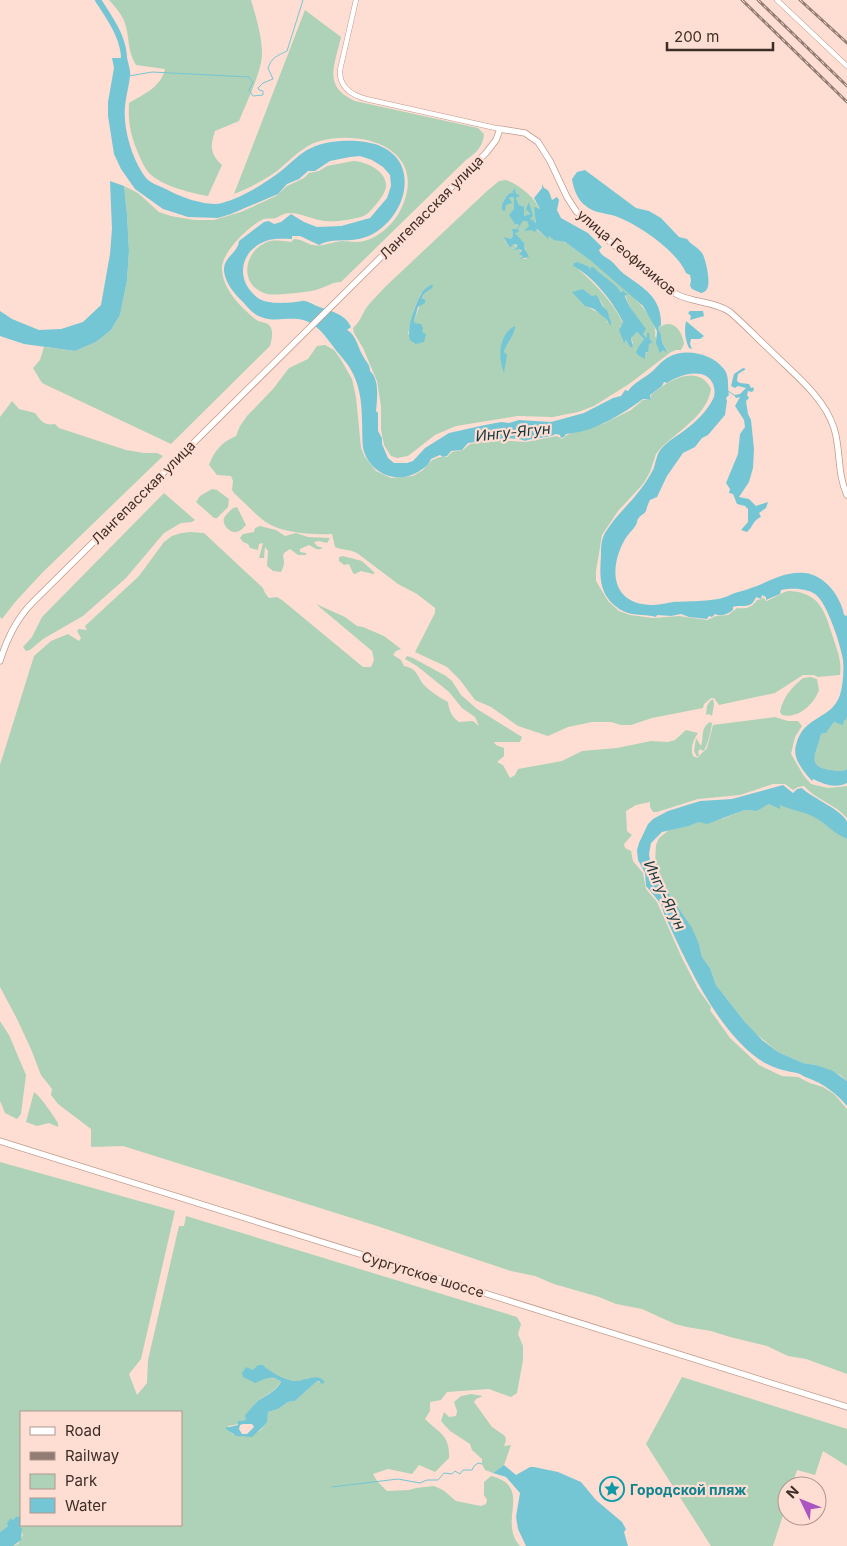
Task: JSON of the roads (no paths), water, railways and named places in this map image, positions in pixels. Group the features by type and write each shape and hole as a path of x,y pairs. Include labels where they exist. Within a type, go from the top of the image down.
{"main road":[{"name":"Лангепасская улица","path":"0,661 12,629 27,608 486,153 496,140 500,129"},
{"name":"улица Геофизиков","path":"500,129 525,134 538,142 550,161 572,205 587,222 676,294 687,299 721,307 730,312 806,386 822,404 833,424 842,482 847,495"},
{"name":"Сургутское шоссе","path":"0,1141 847,1407"}],"street":[{"name":"улица Геофизиков","path":"356,0 340,70 340,80 349,92 366,99 500,129"},
{"path":"777,0 847,66"}],"water":[{"name":"Ингу-Ягун","path":"112,58 127,58 130,76 125,106 125,123 129,141 139,167 145,177 151,182 187,198 209,204 230,200 268,181 307,150 327,143 354,141 371,143 392,153 398,159 405,178 404,190 396,212 380,229 359,239 334,241 319,245 300,236 292,236 292,239 269,240 250,252 243,267 246,283 258,298 268,302 282,303 306,301 336,313 348,322 351,327 347,330 355,338 375,379 378,431 388,458 394,463 413,461 425,448 449,433 519,420 551,422 584,413 613,398 621,396 625,390 628,391 665,360 674,355 689,352 697,353 719,363 728,378 729,395 726,398 725,415 695,447 683,453 667,476 657,497 650,500 645,512 625,539 619,552 615,573 617,583 621,592 628,599 651,605 718,599 777,578 797,573 812,575 825,582 836,594 844,615 847,616 847,717 843,725 834,722 826,733 821,734 815,762 823,768 839,771 847,769 847,783 834,786 813,779 812,781 802,769 795,750 800,735 805,728 836,703 843,682 843,660 836,635 829,615 815,594 798,589 781,590 780,594 766,600 766,597 762,595 761,599 756,597 752,604 733,607 733,610 727,614 715,614 707,619 681,614 671,616 657,615 656,617 627,613 615,606 605,594 600,573 602,541 605,533 646,482 661,449 708,408 714,394 714,386 709,378 704,375 692,374 678,377 667,383 664,382 662,386 650,395 651,400 643,399 607,422 587,430 566,434 561,438 560,435 556,434 525,441 505,439 468,443 462,450 451,451 447,456 443,457 440,455 431,459 424,468 410,476 393,477 384,474 371,464 363,448 362,408 355,379 349,367 322,332 312,324 299,319 267,319 255,314 232,290 226,279 224,266 236,249 239,241 264,222 269,221 274,224 281,222 291,214 317,227 341,226 370,218 387,198 391,186 390,175 383,167 372,160 360,156 350,157 330,161 315,171 308,171 299,179 287,184 278,194 218,218 188,217 163,209 135,189 121,169 114,154 108,116 108,102 114,68"},
{"path":"585,170 636,208 649,211 661,218 679,237 687,239 700,251 704,256 708,271 706,291 701,293 692,289 690,286 690,275 686,273 666,247 656,239 635,225 615,216 592,210 583,204 576,194 572,179 577,172"},
{"path":"110,181 124,186 129,251 127,281 120,315 111,330 96,342 75,351 24,344 0,336 0,311 12,319 39,330 61,329 83,322 101,305 110,254 112,229"},
{"path":"542,184 549,191 552,200 557,197 559,200 557,210 561,218 588,233 602,247 599,250 602,255 645,289 655,301 661,316 661,325 658,328 668,353 663,350 660,353 656,343 657,331 643,306 590,260 565,242 554,240 549,236 548,239 537,229 535,232 531,230 524,231 529,226 527,221 523,221 518,229 519,232 515,233 524,243 529,257 519,259 523,256 519,254 522,251 519,249 513,250 517,247 514,244 510,248 503,237 511,239 513,236 512,229 517,229 519,225 515,224 509,215 514,209 514,198 509,198 512,203 506,205 505,211 502,210 506,196 514,193 512,192 515,188 516,193 520,196 516,198 519,205 524,207 524,216 530,214 526,209 529,202 533,216 530,219 536,223 534,207 540,209 534,198 542,188"},
{"path":"578,262 588,266 591,270 590,267 593,267 621,292 623,292 621,289 628,295 625,295 625,297 630,307 646,329 643,334 647,338 647,333 649,333 650,340 653,342 649,344 645,359 636,352 644,339 637,332 631,338 633,348 629,346 626,340 624,343 619,330 623,322 595,283 581,270 573,266 574,263"},
{"path":"433,284 432,288 424,294 422,298 425,300 425,303 418,307 414,321 421,324 422,332 426,334 424,342 416,344 410,340 409,335 412,317 422,293"},
{"path":"583,289 592,296 596,295 598,297 603,307 607,310 611,326 594,309 585,306 572,292"},
{"path":"690,311 703,311 704,316 690,320 691,316 688,313"},
{"path":"686,321 704,336 700,339 691,339 692,349 689,348 686,338"},
{"path":"515,326 514,333 504,352 507,355 504,373 500,354 502,341 509,330"},
{"path":"743,368 746,369 738,374 737,381 749,384 754,390 752,392 748,391 747,395 749,398 746,401 751,420 754,449 753,468 749,482 739,497 749,499 756,506 768,502 766,508 759,513 761,517 756,520 747,532 741,530 748,522 748,509 737,504 733,494 729,493 730,489 726,483 738,454 740,434 745,427 744,420 735,406 740,397 736,398 734,395 740,394 746,388 731,386 734,374"},
{"name":"Ингу-Ягун","path":"783,785 793,793 797,789 802,788 840,813 847,822 847,839 810,815 780,805 780,809 769,804 757,811 745,810 707,824 699,822 662,832 651,843 650,860 667,891 692,928 702,957 710,968 716,985 745,1022 762,1040 778,1052 803,1063 833,1071 847,1081 847,1106 834,1093 819,1083 798,1073 765,1063 732,1035 705,996 693,974 661,904 646,886 645,873 638,860 637,850 648,824 668,811 700,801 732,799"},
{"path":"258,1365 263,1365 278,1375 292,1381 315,1377 325,1382 322,1384 319,1381 316,1382 295,1401 288,1402 278,1409 268,1412 267,1422 252,1437 236,1436 225,1428 238,1425 238,1421 246,1420 245,1415 254,1405 274,1390 281,1382 272,1378 255,1383 243,1377 242,1373 246,1367 253,1370","holes":["252,1424 254,1427 247,1434 242,1434 239,1429 240,1425"]},
{"path":"504,1465 516,1475 530,1467 534,1467 558,1472 581,1482 596,1500 622,1522 626,1529 624,1532 628,1546 526,1546 518,1529 516,1517 520,1493 506,1477 493,1473"},
{"path":"20,1516 21,1540 13,1546 0,1546 0,1532 8,1526 7,1523 11,1518 13,1520"}],"waterway":[{"name":"Ингу-Ягун","path":"98,0 120,39 123,47 124,65"},
{"path":"129,76 152,72 249,77 253,82 249,90 253,96 263,95 263,91 258,88 263,83 273,79 268,68 273,59 287,51 303,0"},
{"path":"728,391 734,395"},
{"path":"332,1487 398,1479 420,1483 427,1480 438,1480 444,1473 452,1474 455,1471 460,1474 463,1470 472,1470 478,1463 482,1464"}],"railway":[{"path":"742,0 847,102"},
{"path":"758,0 847,86"},
{"path":"800,0 847,43"}],"place":[{"name":"Городской пляж","path":"612,1489"}]}
